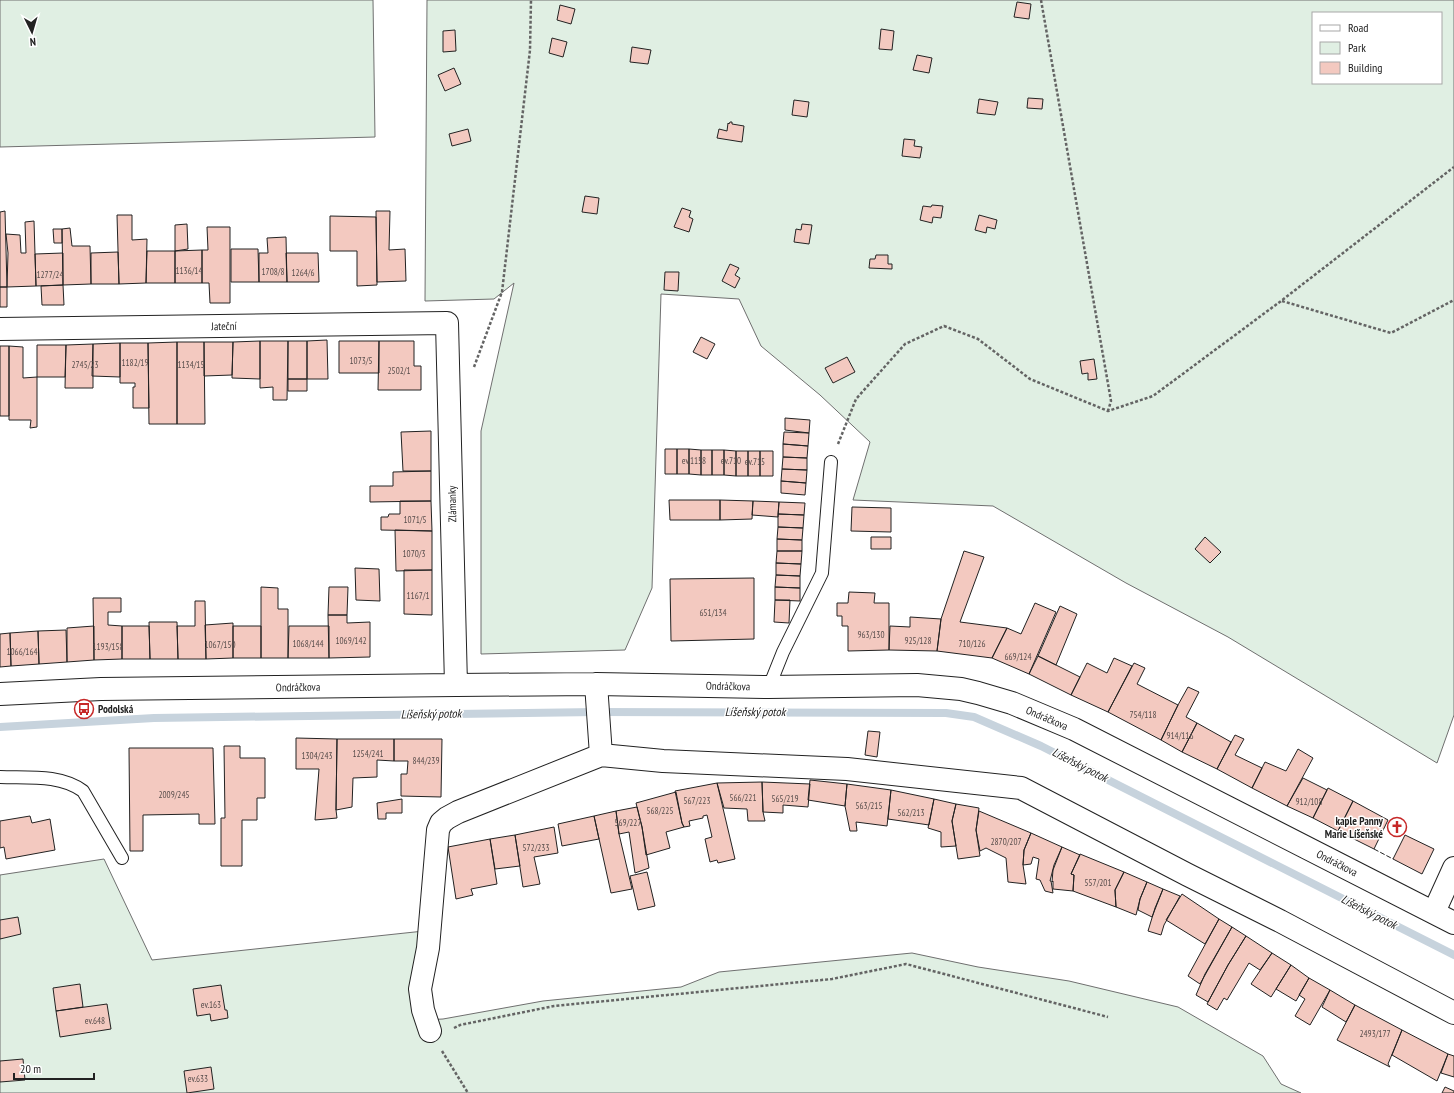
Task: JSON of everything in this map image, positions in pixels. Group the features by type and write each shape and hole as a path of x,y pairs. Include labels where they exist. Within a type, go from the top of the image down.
{"street":[{"name":"Jateční","path":"0,329 447,323"},
{"name":"Zlámanky","path":"447,323 456,685"},
{"name":"Ondráčkova","path":"0,694 101,689 456,685 596,694 769,687 917,685 961,689 1012,704 1074,729 1454,923"},
{"path":"596,694 601,755"},
{"path":"430,1030 423,1010 420,989 428,948 438,830 441,823 447,818 469,807 601,755 663,761 847,769 1021,788 1280,921 1454,1013"},
{"path":"1434,912 1454,868"}],"lane":[{"path":"769,687 783,652 822,573 831,462"},
{"path":"0,777 54,779 74,785 83,791 122,858"}],"path":[{"path":"472,371 502,292 530,50 531,0"},
{"path":"1041,0 1111,401 1108,412"},
{"path":"831,462 856,399 905,344 944,326 978,339 1030,379 1108,412 1153,396 1281,301 1454,167"},
{"path":"1281,301 1392,333 1454,300"},
{"path":"460,1025 554,1006 832,979 906,964 1108,1017"},
{"path":"430,1030 468,1093"}],"green space":[{"path":"0,0 373,0 375,137 0,147"},
{"path":"427,0 1454,0 1454,715 1437,763 1228,637 1126,583 993,506 853,500 870,442 820,395 761,346 739,299 661,294 652,588 625,650 481,654 481,431 514,283 494,299 425,301"},
{"path":"104,859 152,960 424,931 423,1020 443,1019 543,1001 681,987 719,972 912,953 978,967 1069,981 1178,1007 1263,1056 1281,1084 1301,1093 0,1093 0,875"}],"building":[{"path":"1017,2 1031,4 1029,19 1014,17"},
{"path":"560,5 575,9 571,24 557,20"},
{"path":"881,29 894,31 892,50 879,49"},
{"path":"455,30 456,51 443,52 443,31"},
{"path":"552,38 567,42 563,57 549,53"},
{"path":"632,47 651,50 648,64 630,62"},
{"path":"917,55 932,58 929,73 913,70"},
{"path":"454,68 461,84 445,91 438,75"},
{"path":"1028,98 1043,99 1042,109 1027,108"},
{"path":"979,99 998,102 995,115 977,113"},
{"path":"794,100 809,102 807,117 792,115"},
{"path":"732,122 732,124 744,126 742,142 717,138 719,129 727,131 728,123 729,124"},
{"path":"468,129 471,141 452,146 449,134"},
{"path":"904,139 915,140 914,146 922,147 920,158 902,156"},
{"path":"585,196 599,198 597,214 582,212"},
{"path":"932,205 943,206 941,218 933,217 932,223 920,220 923,206 931,207"},
{"path":"682,208 691,211 689,217 693,219 689,232 674,227"},
{"path":"5,211 7,287 0,287 0,212"},
{"path":"376,211 390,211 389,250 405,249 406,281 377,282"},
{"path":"117,215 132,215 132,240 147,239 146,283 119,284"},
{"path":"979,215 997,220 995,229 987,227 986,233 975,230"},
{"path":"330,216 376,217 377,285 357,286 357,251 330,251"},
{"path":"34,221 36,286 7,287 8,253 6,234 20,235 21,253 26,253 25,222"},
{"path":"187,224 188,249 175,251 175,225"},
{"path":"802,224 812,225 809,244 794,242 796,229 801,230"},
{"path":"207,227 230,227 230,303 210,303 209,283 202,283 202,250 208,250"},
{"path":"70,228 72,246 90,246 91,284 63,285 62,229"},
{"path":"53,229 62,229 62,243 54,243"},
{"path":"286,237 287,282 259,282 259,253 268,253 267,238"},
{"path":"231,249 258,249 259,282 231,282"},
{"path":"202,250 202,283 175,283 175,251"},
{"path":"147,251 175,251 175,283 146,283"},
{"path":"118,252 119,284 91,284 91,253"},
{"path":"63,253 63,285 36,286 35,254"},
{"path":"286,253 318,253 319,282 287,282"},
{"path":"876,255 888,255 888,264 892,264 892,269 869,268 870,259 875,259"},
{"path":"730,264 739,268 735,275 740,278 735,288 722,281"},
{"path":"665,272 679,272 678,291 664,290"},
{"path":"63,285 64,305 42,305 41,286"},
{"path":"0,287 7,287 7,307 0,307"},
{"path":"701,337 715,344 707,359 693,352"},
{"path":"327,340 328,379 307,379 307,341"},
{"path":"260,341 288,341 287,400 273,400 273,387 260,388"},
{"path":"260,341 260,379 232,378 233,342"},
{"path":"288,341 307,341 307,379 288,379"},
{"path":"339,341 379,341 379,373 339,373"},
{"path":"379,341 414,341 414,366 421,366 421,390 378,390"},
{"path":"177,342 177,424 149,424 148,343"},
{"path":"177,342 204,342 205,424 177,424"},
{"path":"204,342 233,342 232,375 204,376"},
{"path":"120,343 120,377 92,376 93,344"},
{"path":"120,343 148,343 149,408 133,408 133,387 135,387 135,383 120,383"},
{"path":"93,344 93,388 65,388 66,345"},
{"path":"37,345 66,345 65,377 37,377"},
{"path":"0,346 9,346 9,416 0,416"},
{"path":"9,346 23,347 23,378 37,377 37,427 30,428 31,420 9,420"},
{"path":"847,357 855,372 833,383 825,368"},
{"path":"1094,359 1097,379 1088,380 1088,373 1082,374 1080,361"},
{"path":"288,379 307,379 307,391 288,391"},
{"path":"785,418 810,420 809,433 785,430"},
{"path":"431,431 431,471 403,471 401,432"},
{"path":"784,432 809,433 808,446 783,444"},
{"path":"783,444 808,446 807,458 783,457"},
{"path":"665,449 677,449 677,474 665,474"},
{"path":"677,449 689,449 689,474 677,474"},
{"path":"689,449 701,450 701,475 689,474"},
{"path":"701,450 712,450 712,475 701,475"},
{"path":"712,450 724,450 724,475 712,475"},
{"path":"724,450 736,451 736,476 724,475"},
{"path":"736,451 748,451 748,476 736,476"},
{"path":"748,451 760,451 760,476 748,476"},
{"path":"760,451 773,451 773,476 760,476"},
{"path":"783,457 807,458 807,470 782,469"},
{"path":"782,469 807,470 806,483 781,481"},
{"path":"431,471 431,501 370,502 370,486 393,486 393,472"},
{"path":"781,481 806,483 805,495 781,493"},
{"path":"669,500 720,500 720,520 670,520"},
{"path":"720,500 753,501 752,519 720,520"},
{"path":"400,501 431,501 432,531 381,530 381,517 388,517 389,514 400,514"},
{"path":"753,501 779,502 778,517 752,515"},
{"path":"779,502 805,503 804,515 778,514"},
{"path":"852,507 891,508 891,532 851,531"},
{"path":"778,514 804,515 803,528 778,527"},
{"path":"778,527 803,528 802,540 777,539"},
{"path":"395,530 432,531 432,570 396,571"},
{"path":"871,537 891,537 891,549 871,549"},
{"path":"1205,537 1221,552 1210,563 1195,549"},
{"path":"777,539 802,540 802,551 777,551"},
{"path":"777,551 802,551 801,564 776,563"},
{"path":"964,551 984,557 960,622 1007,628 992,658 937,651 941,619"},
{"path":"776,563 801,564 800,576 776,575"},
{"path":"355,568 379,569 380,601 356,600"},
{"path":"404,570 432,570 432,615 404,614"},
{"path":"776,575 800,576 800,588 775,587"},
{"path":"754,578 754,639 671,641 670,579"},
{"path":"261,587 278,588 278,609 288,609 288,658 261,658"},
{"path":"329,587 348,587 347,615 328,615"},
{"path":"775,587 800,588 800,601 775,600"},
{"path":"849,592 875,593 874,603 889,603 889,650 848,651 848,626 842,626 842,616 837,616 837,603 848,603"},
{"path":"93,598 121,598 121,612 108,612 108,625 122,626 122,659 94,660"},
{"path":"775,600 790,600 789,623 774,622"},
{"path":"195,601 205,601 206,659 178,659 177,626 195,626"},
{"path":"1035,603 1056,612 1029,674 992,658 1007,628 1021,634"},
{"path":"1060,606 1077,614 1056,665 1038,656"},
{"path":"328,615 347,615 347,623 370,622 370,657 329,658"},
{"path":"910,617 941,619 937,651 889,650 890,626 910,627"},
{"path":"149,622 177,622 178,659 150,659"},
{"path":"233,623 233,658 206,659 205,625"},
{"path":"94,626 94,660 67,662 67,628"},
{"path":"122,626 149,626 150,659 122,659"},
{"path":"233,626 261,626 261,658 233,658"},
{"path":"289,626 329,626 329,658 288,658"},
{"path":"66,630 67,662 39,664 38,631"},
{"path":"38,631 39,664 11,666 10,633"},
{"path":"10,633 11,666 0,667 0,634"},
{"path":"1038,656 1080,677 1071,695 1029,674"},
{"path":"1114,658 1132,666 1108,712 1071,695 1087,663 1107,673"},
{"path":"1134,663 1145,668 1137,684 1178,705 1161,740 1108,712"},
{"path":"1188,687 1199,692 1186,717 1197,723 1182,752 1161,740"},
{"path":"1197,723 1231,742 1217,769 1182,752"},
{"path":"868,731 880,732 877,757 865,755"},
{"path":"1235,735 1244,739 1235,755 1262,768 1252,788 1217,769"},
{"path":"296,738 337,739 337,818 315,820 319,769 296,769"},
{"path":"337,739 394,739 394,761 377,760 377,777 353,778 352,807 336,810"},
{"path":"394,739 442,739 441,797 401,796 401,774 407,774 408,761 394,761"},
{"path":"224,746 240,746 240,758 265,758 265,798 257,798 257,820 242,820 242,866 221,866 221,818 225,818"},
{"path":"129,748 213,748 215,824 199,824 199,814 143,815 143,851 130,851"},
{"path":"1298,749 1313,758 1287,806 1252,788 1265,762 1286,771"},
{"path":"1303,778 1327,790 1313,818 1287,806"},
{"path":"810,780 847,784 845,806 808,800"},
{"path":"762,782 763,812 765,821 748,821 747,809 724,808 717,783"},
{"path":"762,782 810,784 808,807 783,805 783,813 763,812"},
{"path":"717,783 735,859 718,863 717,860 710,862 705,839 712,837 707,815 703,816 703,818 689,821 690,826 684,827 675,791"},
{"path":"847,784 891,790 887,826 856,822 857,831 850,831 845,806"},
{"path":"1328,788 1353,801 1338,831 1313,818"},
{"path":"891,790 934,799 929,825 888,819"},
{"path":"676,792 684,827 666,832 670,848 646,855 642,827 636,803"},
{"path":"402,799 402,813 386,813 386,819 378,819 377,803"},
{"path":"934,799 956,804 952,821 956,846 941,847 941,832 928,828"},
{"path":"1353,801 1388,820 1374,849 1338,831"},
{"path":"956,804 979,808 976,830 980,856 958,859 952,821"},
{"path":"637,807 649,868 635,873 629,832 619,834 616,811"},
{"path":"616,811 619,834 632,889 611,893 594,816"},
{"path":"979,811 1031,833 1024,850 1023,865 1026,884 1008,882 1006,858 986,848 980,851 976,830"},
{"path":"30,816 32,823 50,819 55,850 6,859 4,847 0,848 0,821"},
{"path":"594,816 599,839 562,846 558,824"},
{"name":"kaple Panny Marie Líšeňské","path":"1396,819 1405,826 1398,836 1389,829"},
{"path":"554,827 558,853 534,857 540,884 523,887 515,835"},
{"path":"1031,833 1062,847 1054,865 1050,881 1053,893 1045,891 1040,880 1036,879 1039,859 1033,857 1031,864 1023,865 1024,850"},
{"path":"515,835 520,866 495,869 490,839"},
{"path":"1405,835 1434,849 1422,874 1393,859"},
{"path":"490,839 497,884 471,889 473,895 456,899 448,847"},
{"path":"1062,847 1080,855 1071,874 1074,875 1073,891 1053,889 1053,870"},
{"path":"1080,854 1124,872 1115,890 1116,907 1073,891 1074,875 1071,874"},
{"path":"647,872 655,906 638,910 630,876"},
{"path":"1124,872 1147,882 1140,899 1136,915 1116,907 1115,890"},
{"path":"1147,882 1163,889 1152,917 1138,910 1140,899"},
{"path":"1163,889 1180,896 1164,925 1161,935 1148,931"},
{"path":"1182,894 1219,919 1205,944 1166,920"},
{"path":"18,917 21,934 0,939 0,920"},
{"path":"1219,919 1232,927 1200,984 1188,976"},
{"path":"1232,927 1246,936 1208,1002 1196,995 1205,974"},
{"path":"1246,936 1272,953 1260,970 1249,963 1227,1000 1224,998 1217,1010 1207,1004"},
{"path":"1272,953 1291,965 1271,997 1251,984"},
{"path":"1291,965 1309,978 1296,1001 1276,989"},
{"path":"1309,978 1330,990 1310,1025 1295,1016 1305,999 1299,995"},
{"path":"80,984 83,1007 56,1011 53,988"},
{"path":"221,985 225,1010 227,1010 228,1018 211,1021 210,1014 197,1016 193,989"},
{"path":"1330,990 1355,1005 1346,1022 1322,1007"},
{"path":"107,1004 111,1029 60,1037 56,1011"},
{"path":"1355,1005 1402,1030 1388,1064 1390,1067 1337,1040"},
{"path":"1402,1030 1448,1054 1437,1081 1392,1055"},
{"path":"1448,1054 1454,1056 1454,1077 1441,1073"},
{"path":"23,1059 25,1080 0,1082 0,1061"},
{"path":"211,1067 214,1089 187,1093 184,1071"},
{"path":"1445,1087 1454,1091 1454,1093 1442,1093"}],"waterway":[{"name":"Líšeňský potok","path":"0,727 154,718 596,712 946,713 974,717 1041,746 1454,955"}],"fence":[{"path":"1374,849 1393,859"}],"place":[{"name":"Podolská","path":"84,709"},
{"name":"kaple Panny Marie Líšeňské","path":"1397,827"}]}
